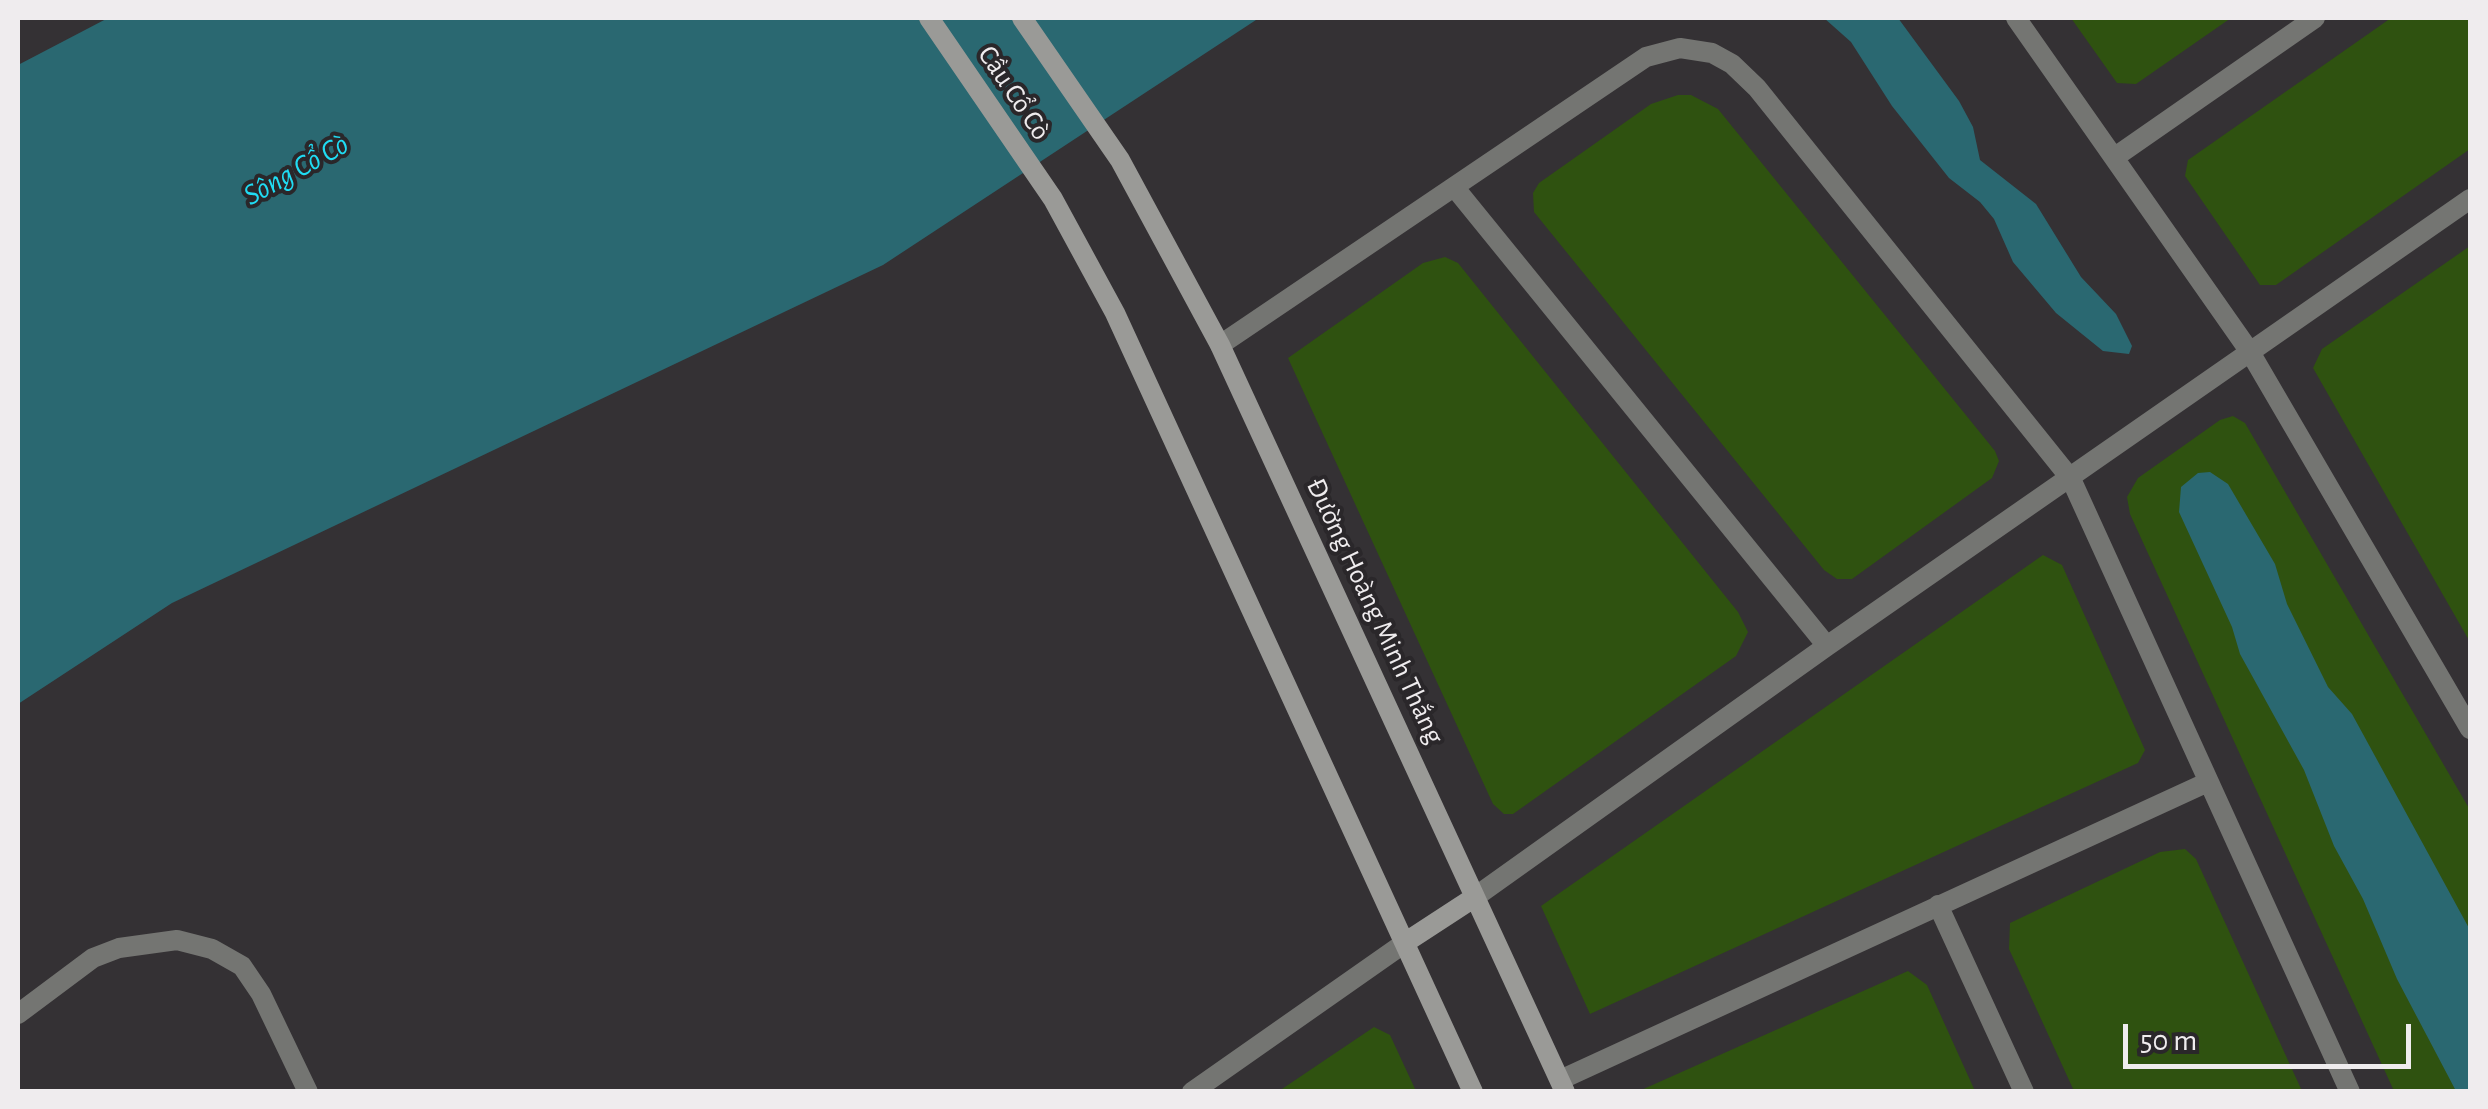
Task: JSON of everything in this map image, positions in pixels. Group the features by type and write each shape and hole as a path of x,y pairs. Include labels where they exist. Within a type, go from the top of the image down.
{"main road":[{"name":"Cầu Cổ Cò","path":"929,18 1053,199 1151,386 1406,942"},
{"name":"Cầu Cổ Cò","path":"1022,18 1120,160"},
{"name":"Đường Hoàng Minh Thắng","path":"1120,160 1220,345 1563,1086"},
{"path":"1473,1092 1406,942 1475,897"}],"street":[{"path":"2016,18 2250,352 2470,728"},
{"path":"2115,157 2315,18"},
{"path":"1220,345 1646,57 1680,48 1712,53 1732,64 1757,88 2071,479 2350,1092"},
{"path":"1455,188 1827,646"},
{"path":"1475,897 1827,646 2470,199"},
{"path":"1563,1086 1938,905 2208,782"},
{"path":"1938,905 2024,1092"},
{"path":"18,1014 93,958 118,948 178,940 212,949 242,966 261,994 308,1092"},
{"path":"1192,1092 1406,942"}],"green space":[{"path":"2071,18 2231,18 2136,84 2117,83"},
{"path":"2391,18 2470,18 2470,149 2276,285 2260,285 2185,176 2188,160"},
{"path":"1691,95 1718,109 1995,451 1999,461 1992,478 1852,579 1837,579 1824,570 1534,212 1533,193 1539,183 1651,104"},
{"path":"2470,246 2470,642 2313,368 2322,349"},
{"path":"1445,257 1458,263 1738,612 1748,632 1736,656 1513,814 1504,814 1493,804 1288,358 1423,263"},
{"path":"2233,416 2245,423 2470,810 2470,1091 2394,1091 2130,514 2127,497 2138,478 2220,420"},
{"path":"2043,555 2062,565 2145,750 2138,763 1590,1014 1541,906"},
{"path":"2185,849 2196,859 2302,1091 2074,1091 2009,949 2010,923 2160,852"},
{"path":"1908,971 1927,985 1975,1091 1639,1091"},
{"path":"1374,1027 1390,1035 1416,1091 1279,1091"}],"water":[{"name":"Sông Cổ Cò","path":"108,18 1259,18 883,265 172,603 18,704 18,65"},
{"path":"1824,18 1898,18 1959,101 1973,127 1980,160 2036,204 2081,277 2116,314 2132,346 2129,354 2103,351 2056,313 2013,262 1994,219 1980,202 1949,178 1892,106 1851,42"},
{"path":"2210,472 2228,484 2275,564 2287,604 2328,687 2352,714 2470,930 2470,1091 2456,1091 2397,979 2363,899 2334,846 2304,770 2240,654 2232,627 2179,512 2181,487 2198,473"}]}
